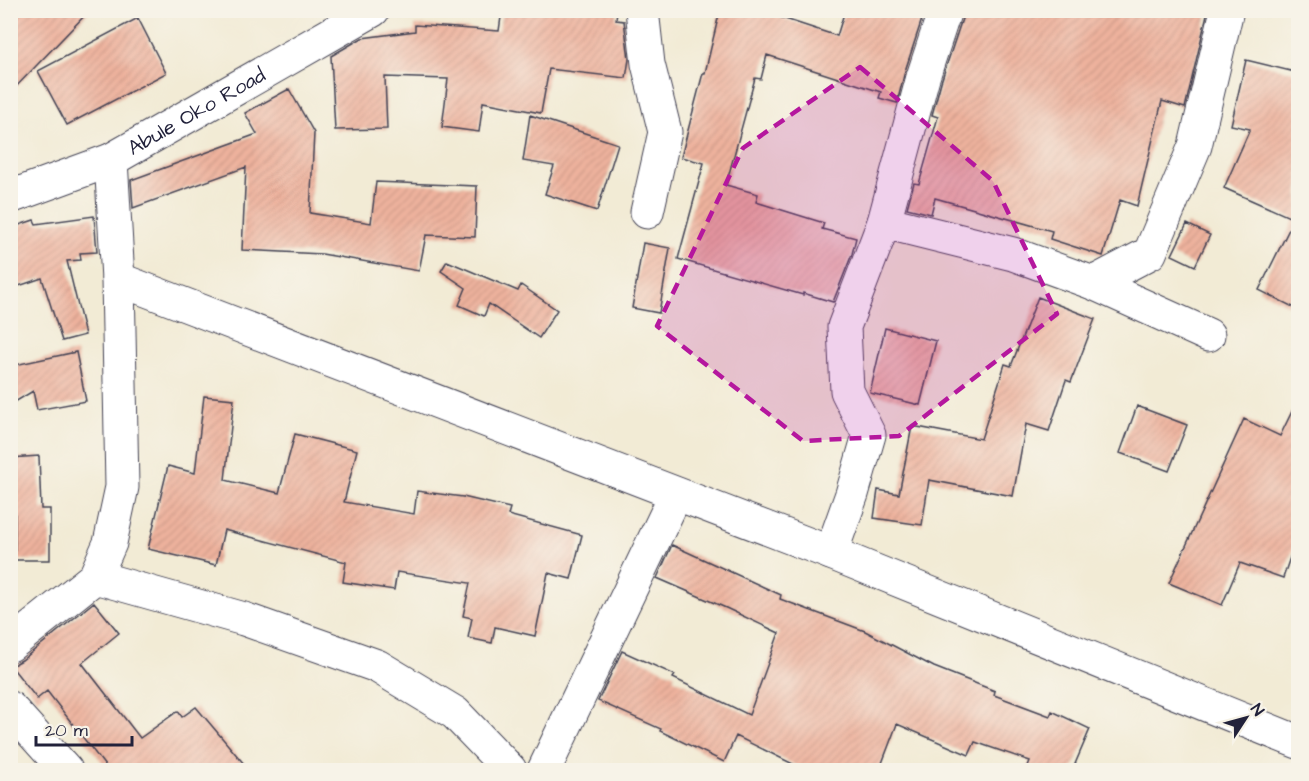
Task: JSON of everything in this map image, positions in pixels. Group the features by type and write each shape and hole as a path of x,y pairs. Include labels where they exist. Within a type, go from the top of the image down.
{"street":[{"name":"Abule Oko Road","path":"10,197 111,160 374,10"},
{"path":"642,10 648,64 665,132 647,212"},
{"path":"831,553 852,494 869,435 848,391 844,327 884,222 923,77 945,10"},
{"path":"1093,283 1150,253 1195,146 1227,10"},
{"path":"10,645 95,577 110,543 122,487 118,279 111,160"},
{"path":"884,222 1013,254 1093,283 1208,335"},
{"path":"118,279 831,553 1299,742"},
{"path":"544,771 676,494"},
{"path":"95,577 244,619 377,666 455,713 510,771"},
{"path":"10,708 66,771"}],"highlighted area":[{"path":"860,67 993,181 1057,314 899,436 803,441 657,326 743,148"}],"building":[{"path":"10,10 90,10 10,93"},
{"path":"502,10 617,10 616,20 624,21 629,59 626,78 549,69 541,113 483,102 479,132 442,127 448,79 385,77 387,129 335,130 331,56 362,38 415,31 415,25 499,31"},
{"path":"720,10 758,10 837,36 845,10 925,10 897,103 879,98 881,92 767,55 761,79 755,78 726,185 758,194 756,202 824,223 822,229 856,238 833,302 678,259 704,163 681,157"},
{"path":"963,10 1208,10 1185,108 1162,101 1137,206 1120,200 1103,256 1050,239 1052,231 935,198 931,214 907,208 914,183 919,184 938,117 932,115"},
{"path":"138,18 166,73 67,125 38,71"},
{"path":"1246,60 1299,73 1299,310 1259,290 1294,219 1224,188 1250,129 1231,125"},
{"path":"289,89 314,133 310,213 371,223 376,182 477,186 475,237 426,235 419,271 322,254 242,250 246,167 133,208 131,180 257,134 245,113"},
{"path":"530,115 618,144 597,211 545,194 554,166 523,161"},
{"path":"94,216 97,252 80,253 81,260 67,261 85,335 62,341 42,278 10,289 10,228 34,220 36,224"},
{"path":"1187,224 1210,235 1195,266 1172,255"},
{"path":"643,243 670,248 659,313 632,308"},
{"path":"447,261 518,291 521,285 557,310 539,338 489,304 484,316 459,305 466,288 441,271"},
{"path":"1038,297 1095,319 1071,382 1066,380 1049,431 1026,424 1013,496 929,480 922,525 874,518 878,490 899,494 912,426 981,439 1005,364 1011,366"},
{"path":"885,328 936,341 920,405 870,393"},
{"path":"76,352 86,401 37,410 33,391 10,405 10,366"},
{"path":"204,396 234,399 225,480 279,493 295,434 357,450 344,502 414,514 417,491 463,497 510,508 508,515 582,535 571,579 548,573 535,636 495,627 492,643 468,638 472,618 463,616 470,583 397,572 394,590 343,582 346,562 224,530 216,565 148,549 168,466 195,473"},
{"path":"1299,397 1299,531 1283,578 1240,563 1222,605 1169,583 1244,419 1280,436"},
{"path":"1137,406 1187,425 1169,471 1120,453"},
{"path":"39,456 41,509 50,509 50,560 15,560 15,482 10,482 10,458"},
{"path":"672,545 781,595 780,599 865,631 934,667 995,691 994,695 1050,716 1052,711 1090,729 1072,771 1026,771 1030,761 975,742 969,755 897,724 879,771 807,771 736,736 724,762 660,731 661,729 598,701 622,651 675,675 673,678 749,715 779,633 657,578"},
{"path":"94,602 119,633 82,663 140,738 178,711 182,717 196,707 250,771 109,771 47,691 37,699 11,666 22,660"}]}
